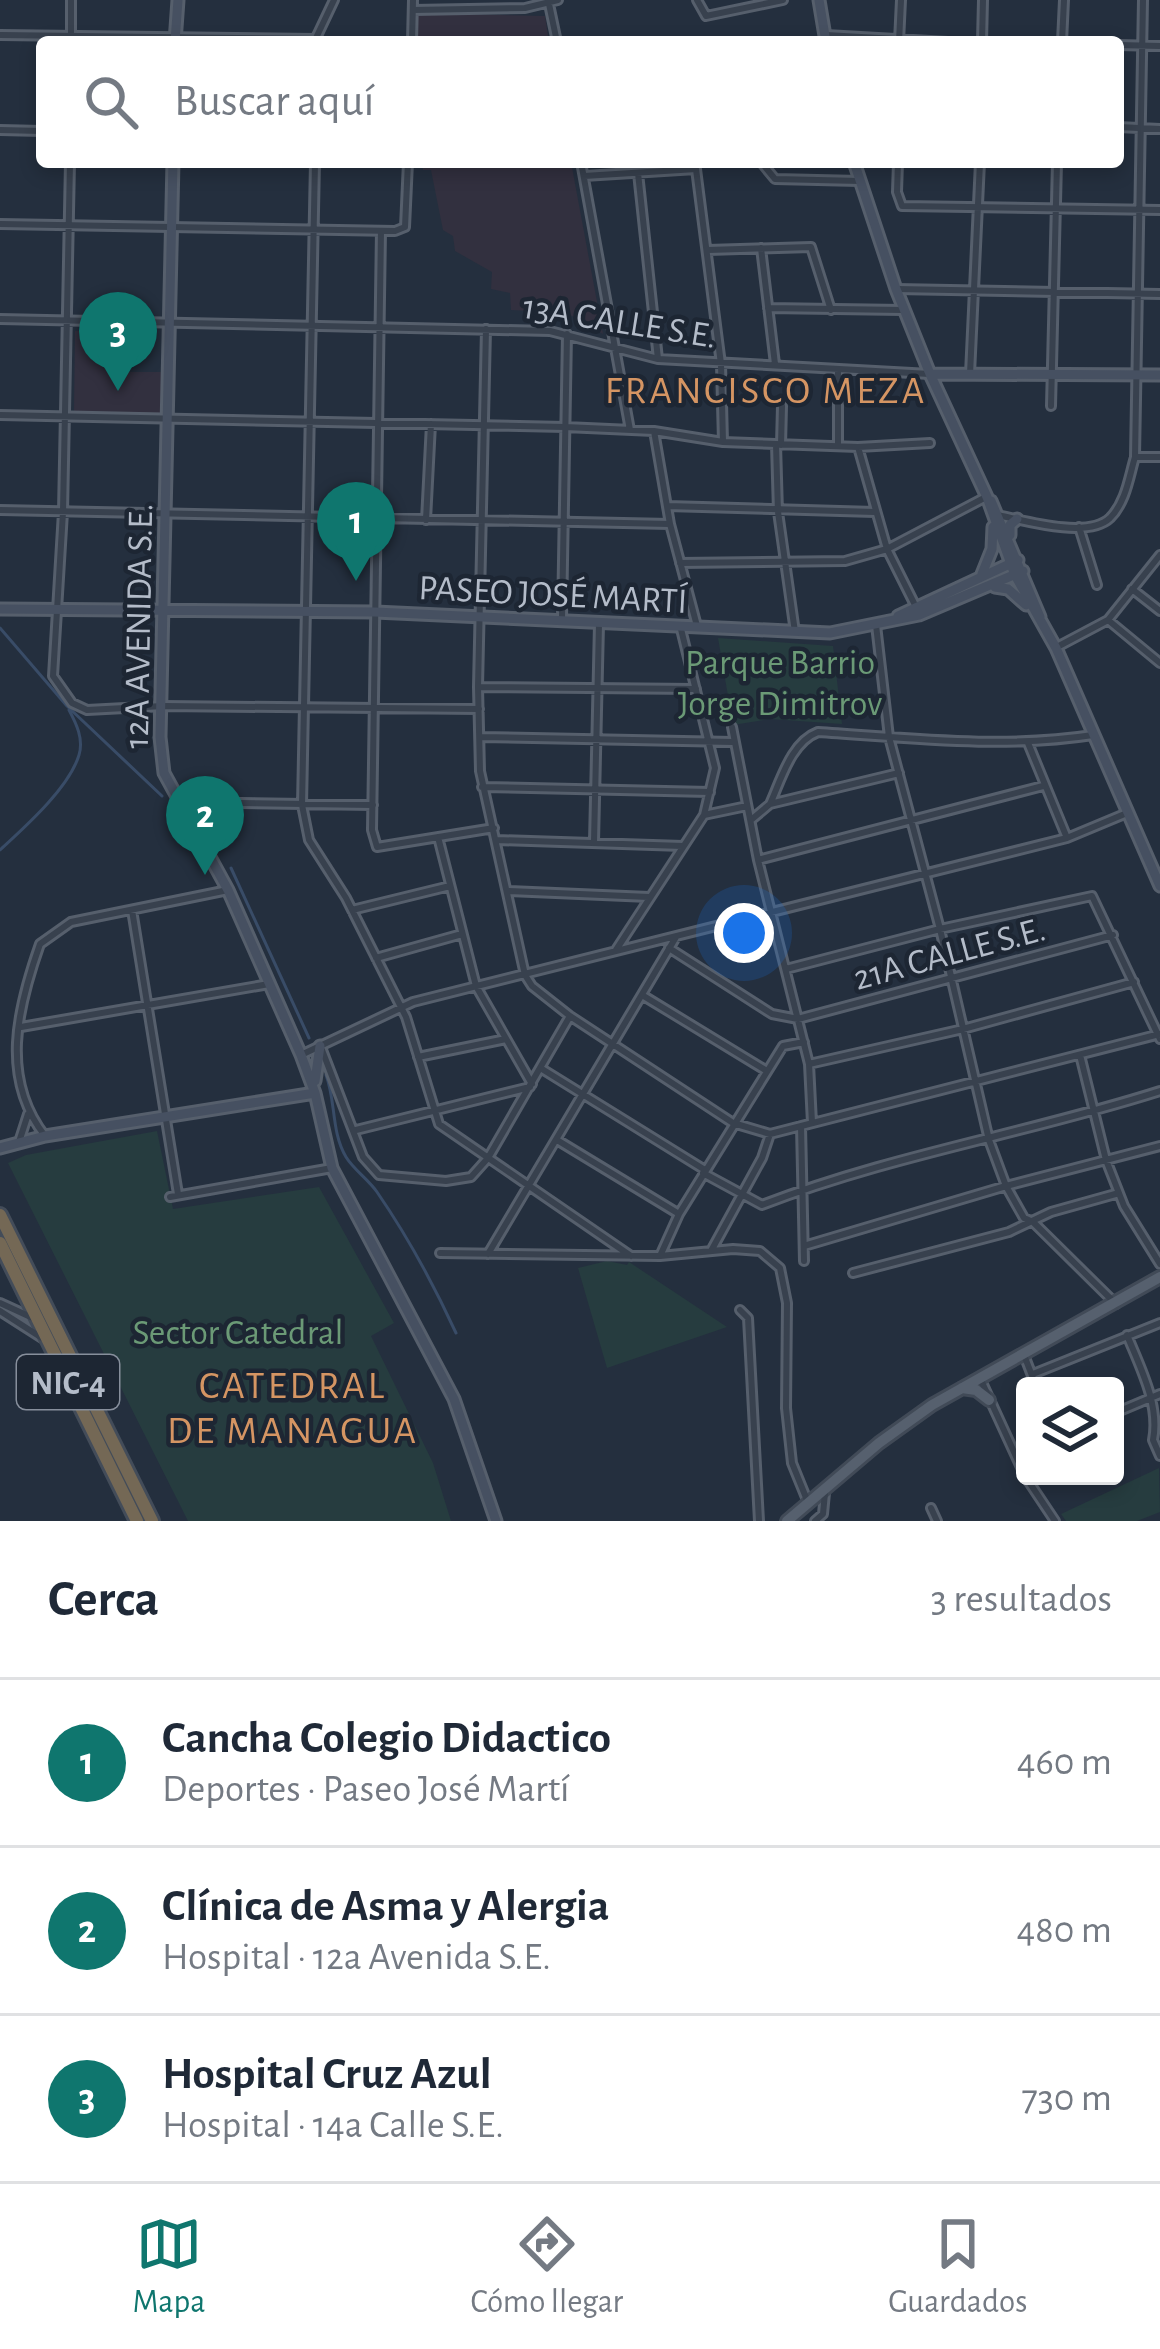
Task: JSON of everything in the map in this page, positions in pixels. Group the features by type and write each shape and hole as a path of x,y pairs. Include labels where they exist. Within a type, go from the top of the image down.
{"highway":[{"name":"NIC-4","path":"0,1215 37,1320 137,1521"},
{"name":"NIC-4","path":"3,1234 152,1521"}],"main road":[{"path":"175,36 178,0"},
{"path":"819,0 825,36"},
{"name":"12A AVENIDA S.E.","path":"173,168 164,773 228,890 269,984 313,1050 315,1093 332,1168 454,1399 496,1521"},
{"path":"856,168 903,310 930,374 1160,884"},
{"name":"13A CALLE S.E.","path":"930,374 1160,375"},
{"path":"996,518 1010,540"},
{"path":"981,577 992,549 996,518"},
{"path":"1017,519 1010,525 1010,540 1017,567"},
{"name":"PASEO JOSÉ MARTÍ","path":"0,609 306,610 830,633 919,616 990,587 1017,567"},
{"name":"PASEO JOSÉ MARTÍ","path":"881,624 981,577 1017,567"},
{"path":"990,587 1008,589 1036,615"},
{"path":"0,1148 45,1136 315,1093 313,1050"},
{"path":"787,1521 879,1443 959,1388 1121,1301 1160,1271"},
{"path":"959,1388 974,1389 989,1400"}],"street":[{"path":"70,36 71,0"},
{"path":"318,36 334,0"},
{"path":"697,0 706,16 783,0"},
{"path":"899,36 902,0"},
{"path":"982,36 983,0"},
{"path":"1062,36 1064,0"},
{"path":"996,518 1078,527 1101,524 1111,517 1125,493 1135,457 1143,0"},
{"path":"412,36 413,5 554,2 557,36"},
{"path":"0,35 36,37"},
{"path":"1124,45 1160,46"},
{"path":"1124,128 1160,129"},
{"path":"0,130 36,131"},
{"path":"70,168 64,512 52,676 72,703 87,710 163,706 479,709"},
{"path":"315,168 302,805 309,840 352,910 401,1007 439,1124 631,1256"},
{"path":"0,224 381,231 405,227 408,168"},
{"path":"582,168 630,430"},
{"path":"766,168 775,179 860,181"},
{"path":"898,168 902,206 1160,210"},
{"path":"970,375 980,168"},
{"path":"1051,406 1058,168"},
{"path":"584,176 696,169 722,364 723,442"},
{"path":"638,173 658,359"},
{"path":"381,231 373,709 377,847 494,828"},
{"path":"708,250 811,247 831,310"},
{"path":"761,248 775,364"},
{"path":"896,289 1160,294"},
{"path":"768,308 903,310"},
{"name":"13A CALLE S.E.","path":"0,319 486,329 567,334 658,359 930,374"},
{"path":"486,329 478,687 482,787 525,974 532,986 733,1123 770,1134 1160,1036 1092,896 940,929 786,970"},
{"path":"562,618 567,334"},
{"path":"838,368 838,446"},
{"path":"782,406 778,512 795,632"},
{"path":"0,415 566,427 779,445 930,443"},
{"path":"426,520 430,424"},
{"path":"654,431 670,524 697,626"},
{"path":"858,446 886,549 916,607"},
{"path":"1135,457 1160,457"},
{"path":"680,563 845,561 886,549 987,497"},
{"path":"667,506 875,512"},
{"path":"0,510 670,524"},
{"path":"1078,527 1097,585"},
{"path":"1056,648 1108,620 1159,560"},
{"path":"1132,589 1160,611"},
{"path":"594,842 599,620"},
{"path":"1108,620 1160,663"},
{"path":"881,624 889,737 989,1140 1006,1186 1029,1221 1121,1301"},
{"path":"616,951 704,815 715,768 680,625"},
{"path":"478,687 696,689"},
{"path":"732,728 758,860 809,1064 812,1124"},
{"path":"770,805 794,753 807,736 818,732 1028,743 1093,735"},
{"path":"480,736 733,742"},
{"path":"1028,743 1067,838"},
{"path":"751,820 770,805 898,773"},
{"path":"482,787 710,793"},
{"path":"758,860 1043,787"},
{"path":"180,802 373,805"},
{"path":"704,815 748,806"},
{"path":"570,1016 488,1158 471,1177 446,1181 379,1174 363,1157 355,1130 313,1050 401,1007 1067,838 1126,813"},
{"path":"438,837 476,986 533,1086"},
{"path":"497,840 683,847"},
{"path":"352,910 449,886"},
{"path":"45,1136 28,1114 14,1057 40,944 71,922 228,890"},
{"path":"508,891 650,897"},
{"path":"132,910 174,1196 332,1168"},
{"path":"376,958 462,934"},
{"name":"21A CALLE S.E.","path":"798,1019 1113,935"},
{"path":"488,1254 676,937"},
{"path":"669,948 772,1015 798,1019"},
{"path":"809,1064 963,1029 1133,982"},
{"path":"21,1027 269,984"},
{"path":"642,995 767,1071"},
{"path":"418,1057 506,1039"},
{"path":"660,1256 704,1171 783,1046 804,1042"},
{"path":"1080,1055 1106,1160 1160,1271"},
{"path":"542,1070 762,1205 806,1188 1160,1091"},
{"path":"355,1130 533,1086"},
{"path":"19,1142 28,1114"},
{"path":"802,1126 804,1261"},
{"path":"711,1251 770,1134"},
{"path":"557,1139 679,1214"},
{"path":"804,1246 1160,1146"},
{"path":"853,1273 973,1242 1119,1193"},
{"path":"440,1253 660,1256 760,1251 780,1268 787,1303 786,1408 793,1463 808,1504"},
{"path":"0,1307 37,1320"},
{"path":"0,1307 50,1344"},
{"path":"740,1310 748,1318 759,1521"},
{"path":"1033,1374 1160,1323"},
{"path":"1127,1335 1157,1396 1153,1440 1160,1456"},
{"path":"1024,1354 1034,1377"},
{"path":"980,1378 1016,1457"},
{"path":"1124,1409 1157,1396"},
{"path":"1031,1485 1053,1520"},
{"path":"815,1521 823,1514 825,1490"},
{"path":"932,1508 938,1521"}],"shaded area":[{"path":"417,13 545,16 548,36 418,36"},
{"path":"572,168 603,334 567,313 511,310 510,293 491,289 492,272 455,251 453,236 443,230 431,170 423,170"},
{"path":"75,331 117,332 117,372 163,372 161,414 74,411"}],"green space":[{"name":"Parque Barrio Jorge Dimitrov","path":"718,638 833,646 842,724 770,719 733,725"},
{"name":"Sector Catedral","path":"157,1131 173,1209 319,1187 394,1323 371,1336 433,1463 451,1521 188,1521 8,1163 26,1155"},
{"path":"629,1262 727,1327 607,1368 578,1268"},
{"path":"1159,1468 1160,1512 1137,1521 1066,1521 1061,1514 1124,1485"}],"waterway":[{"path":"0,628 67,706 162,796"},
{"path":"0,850 45,806 74,768 81,743 69,710"},
{"path":"231,868 309,1038"},
{"path":"326,1075 346,1157 399,1226 456,1333"}],"place":[{"name":"Hospital Cruz Azul","path":"118,391"},
{"name":"Cancha Colegio Didactico","path":"356,581"},
{"name":"Clínica de Asma y Alergia","path":"205,875"}],"district":[{"name":"FRANCISCO MEZA","path":"766,389"},
{"name":"CATEDRAL DE MANAGUA","path":"293,1406"}]}
